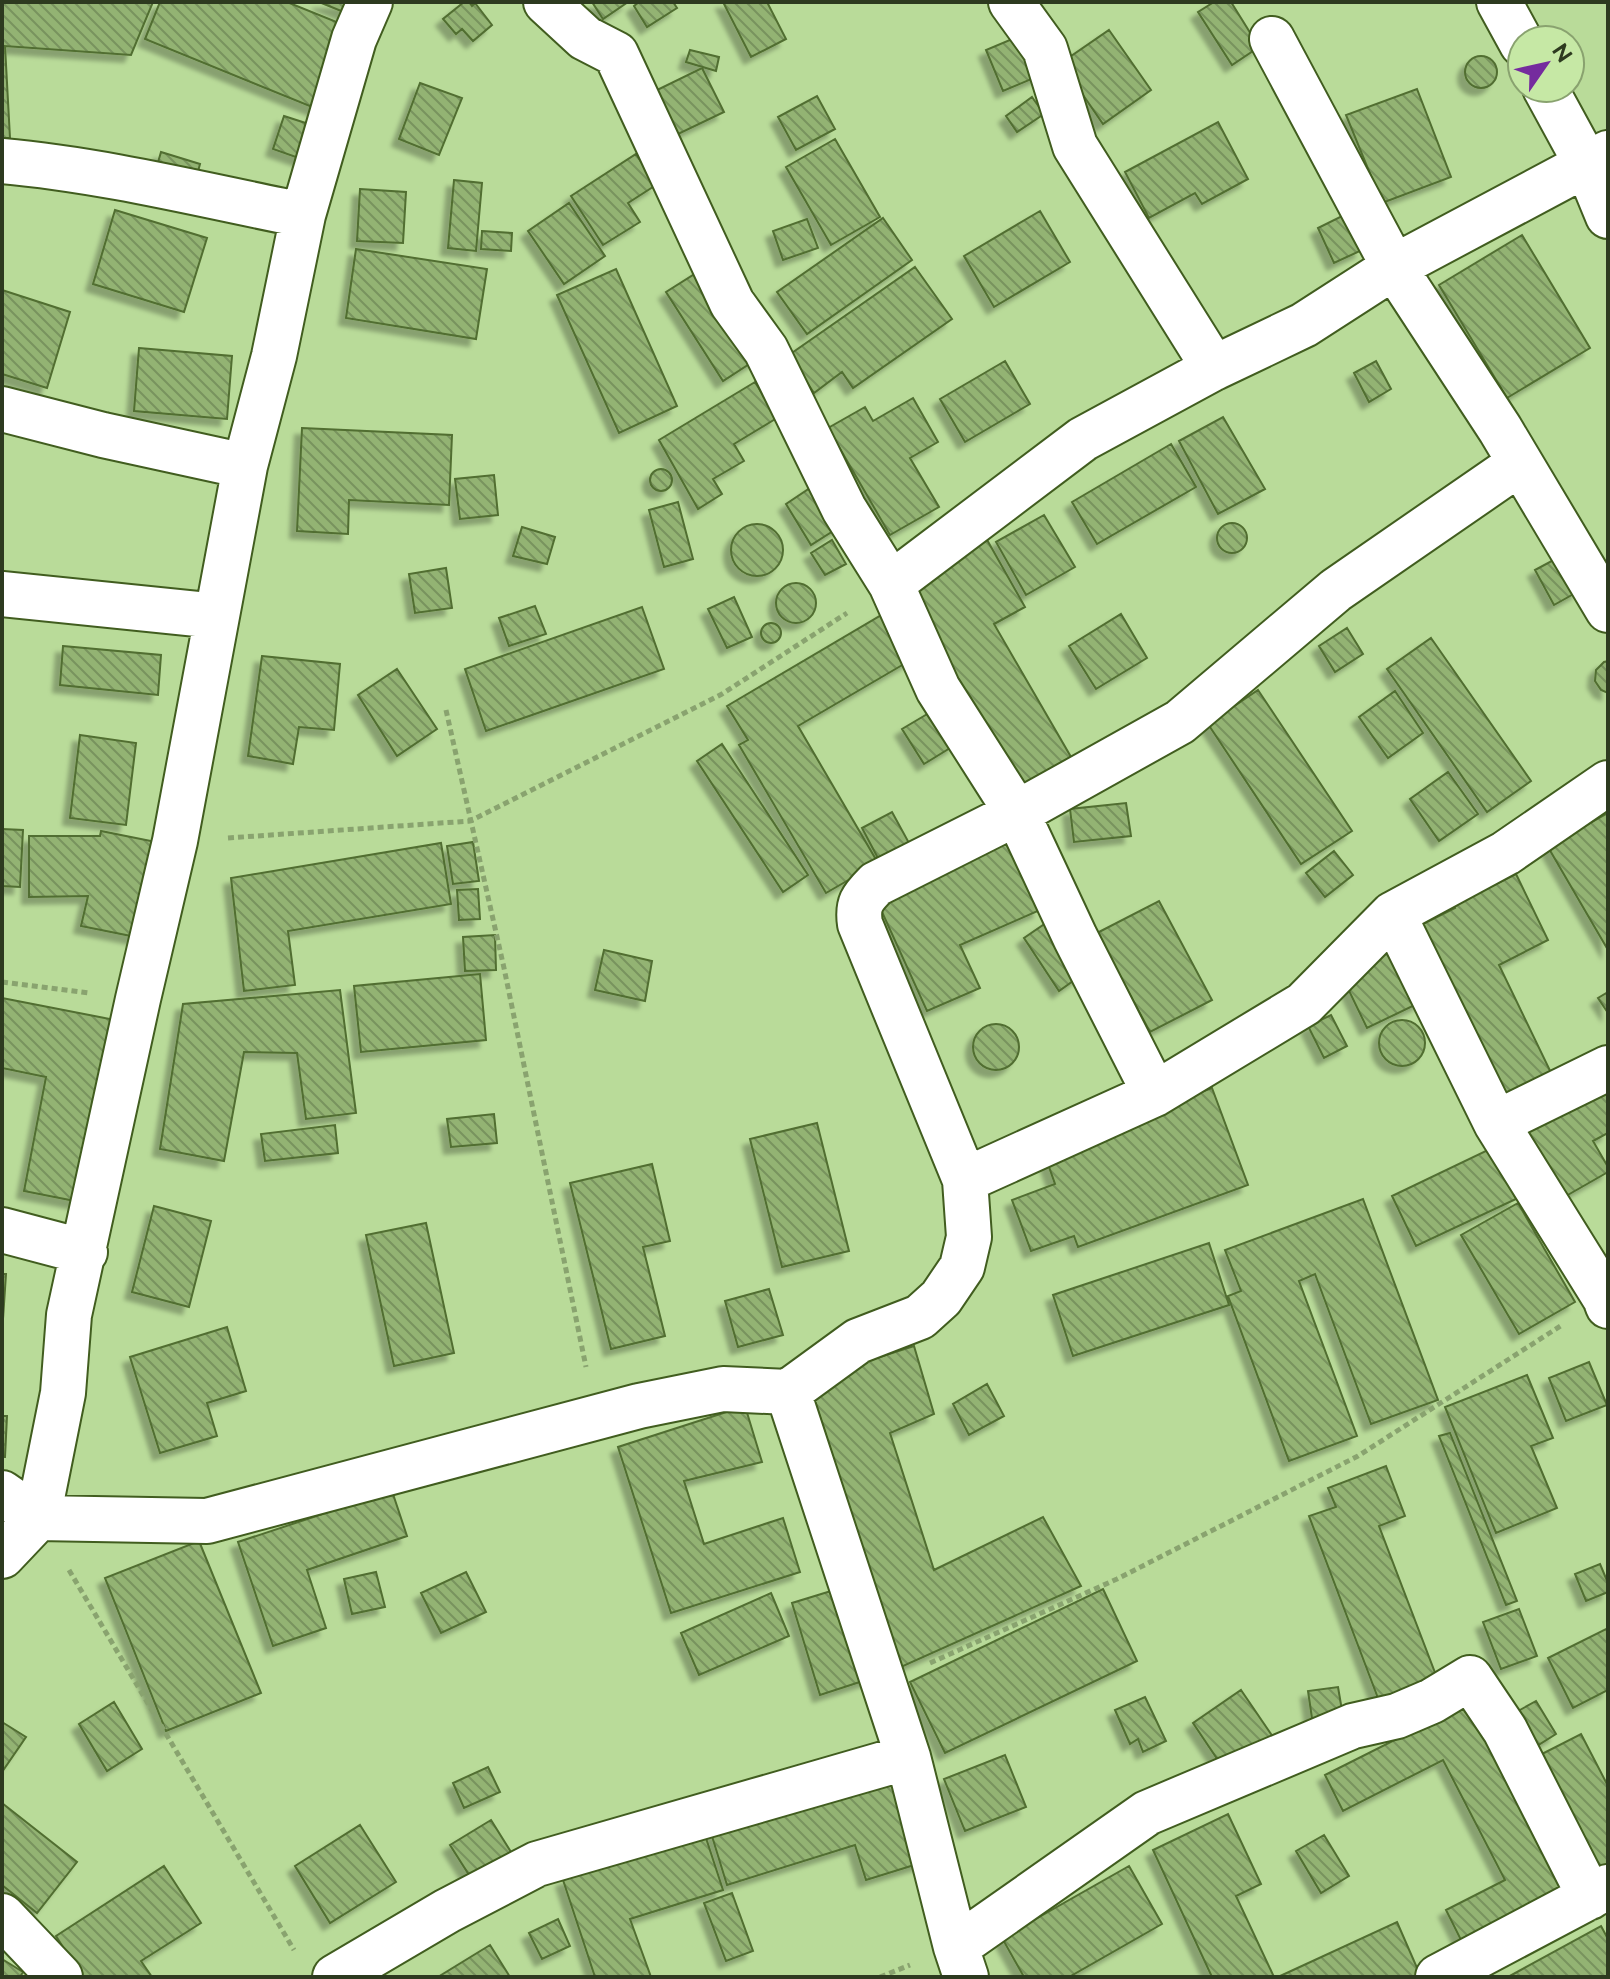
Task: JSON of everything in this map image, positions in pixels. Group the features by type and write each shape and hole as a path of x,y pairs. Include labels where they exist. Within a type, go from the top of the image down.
{"street":[{"path":"2,1556 38,1518 63,1393 69,1315 175,841 245,466 274,356 303,215 354,39 370,2"},
{"path":"546,2 585,38 616,54 665,165 732,303 766,350 844,509 891,584 938,689 1017,813 1075,937 1155,1094"},
{"path":"1011,2 1045,49 1075,146 1214,368"},
{"path":"1499,2 1511,24"},
{"path":"1272,39 1394,267 1520,463 1608,610"},
{"path":"1557,104 1598,159 1608,216"},
{"path":"891,584 1083,439 1214,368 1304,325 1394,267 1598,159"},
{"path":"2,161 135,181 303,215"},
{"path":"2,409 245,466"},
{"path":"2,1493 38,1518 207,1521 639,1406 723,1389 788,1392 858,1341 920,1317 941,1298 962,1267 969,1237 965,1180 860,924 858,907 863,897 876,884 1017,813 1180,722 1336,590 1520,463"},
{"path":"2,594 55,597 217,616"},
{"path":"965,1180 1155,1094 1304,1004 1393,914 1506,853 1608,783"},
{"path":"1393,914 1496,1123 1607,1300"},
{"path":"1496,1123 1608,1068"},
{"path":"2,1230 85,1252"},
{"path":"788,1392 908,1757 961,1962 1147,1813 1353,1726 1397,1716 1432,1701 1470,1678 1505,1730 1599,1892 1438,1977"},
{"path":"319,1970 447,1911 537,1864 908,1757"},
{"path":"2,1916 60,1977"}],"path":[{"path":"175,841 470,821 722,694 891,584"},
{"path":"446,710 504,968 597,1419"},
{"path":"2,982 138,999"},
{"path":"885,1683 1117,1579 1358,1456 1607,1300"},
{"path":"38,1518 319,1970"}],"building":[{"path":"2,2 153,2 131,55 5,46 10,138 2,138"},
{"path":"160,2 287,2 354,29 322,111 145,39"},
{"path":"319,2 356,2 351,15"},
{"path":"464,2 472,6 475,3 492,25 473,41 462,29 456,34 443,19"},
{"path":"592,2 628,2 603,19"},
{"path":"639,2 673,2 677,8 647,27 634,6"},
{"path":"723,2 767,2 786,39 751,57"},
{"path":"1214,2 1231,2 1259,47 1232,65 1198,12"},
{"path":"1109,30 1151,90 1103,124 1061,63"},
{"path":"1024,34 1041,75 1003,91 986,50"},
{"path":"690,50 719,57 716,71 686,62"},
{"path":"1481,56 1493,60 1497,72 1493,84 1481,88 1469,84 1465,72 1469,60"},
{"path":"702,68 724,112 674,136 653,92"},
{"path":"420,83 462,98 439,155 399,139"},
{"path":"1417,89 1451,177 1382,203 1346,115"},
{"path":"817,96 835,129 796,150 778,117"},
{"path":"1032,97 1044,114 1017,132 1006,116"},
{"path":"284,116 321,128 310,162 273,149"},
{"path":"1218,122 1248,179 1202,204 1195,193 1149,218 1125,172"},
{"path":"835,139 880,217 831,245 786,167"},
{"path":"161,152 200,164 194,187 154,176"},
{"path":"636,154 656,185 628,203 640,222 603,245 571,196"},
{"path":"454,180 482,183 476,251 448,248"},
{"path":"360,189 406,192 403,243 357,241"},
{"path":"569,203 605,256 564,284 528,231"},
{"path":"115,210 207,238 184,312 93,284"},
{"path":"1040,211 1070,262 994,307 964,256"},
{"path":"1346,214 1362,250 1334,263 1318,228"},
{"path":"883,218 912,260 807,334 777,292"},
{"path":"807,219 818,248 783,260 773,231"},
{"path":"482,231 512,233 511,251 481,249"},
{"path":"1522,235 1590,348 1507,398 1439,285"},
{"path":"356,249 487,269 476,339 346,318"},
{"path":"915,267 952,319 853,388 842,372 814,393 789,355"},
{"path":"616,269 677,406 619,433 557,295"},
{"path":"701,270 757,359 723,381 666,292"},
{"path":"2,290 70,312 47,388 2,374"},
{"path":"139,348 232,356 227,419 134,411"},
{"path":"1005,361 1030,404 965,442 940,399"},
{"path":"1376,361 1391,389 1369,402 1354,373"},
{"path":"755,382 777,418 734,444 744,461 713,479 722,494 698,509 659,440"},
{"path":"913,398 938,442 910,458 939,507 890,535 828,428 865,407 873,421"},
{"path":"1223,417 1265,489 1218,514 1179,441"},
{"path":"302,428 452,435 449,505 349,500 348,534 297,531"},
{"path":"1171,444 1196,487 1097,544 1072,502"},
{"path":"661,469 669,472 672,480 669,488 661,491 653,488 650,480 653,472"},
{"path":"494,475 498,515 460,519 455,479"},
{"path":"816,484 841,526 811,545 786,504"},
{"path":"678,502 693,559 664,567 649,510"},
{"path":"1044,515 1075,567 1026,595 996,542"},
{"path":"1232,523 1242,528 1247,538 1242,548 1232,553 1222,548 1217,538 1222,528"},
{"path":"757,524 776,531 783,550 776,569 757,576 738,569 731,550 738,531"},
{"path":"522,527 555,537 547,564 513,556"},
{"path":"986,538 1025,607 994,624 1071,757 1015,789 905,584"},
{"path":"832,540 846,564 825,575 811,553"},
{"path":"1559,557 1579,591 1554,605 1535,570"},
{"path":"446,568 452,608 415,613 409,574"},
{"path":"796,583 810,589 816,603 810,617 796,623 782,617 776,603 782,589"},
{"path":"734,597 752,637 727,648 708,609"},
{"path":"535,606 546,634 509,646 499,618"},
{"path":"642,607 664,669 486,731 465,669"},
{"path":"890,610 916,657 798,726 878,863 826,893 739,745 748,740 727,706"},
{"path":"1121,614 1147,658 1096,689 1069,646"},
{"path":"771,623 778,626 781,633 778,640 771,643 764,640 761,633 764,626"},
{"path":"1347,628 1363,654 1335,672 1319,646"},
{"path":"1431,638 1531,781 1487,812 1387,669"},
{"path":"63,646 161,655 158,695 60,685"},
{"path":"262,656 340,664 334,730 299,727 293,764 248,756"},
{"path":"1608,661 1608,693 1601,690 1595,681 1596,670"},
{"path":"397,669 437,729 397,756 358,695"},
{"path":"1258,690 1352,831 1301,864 1208,724"},
{"path":"1395,691 1423,733 1388,758 1359,717"},
{"path":"934,710 955,745 924,764 902,729"},
{"path":"80,735 136,743 126,825 70,818"},
{"path":"722,744 808,875 783,892 697,761"},
{"path":"1448,772 1478,814 1439,841 1410,799"},
{"path":"1126,803 1131,836 1074,842 1070,809"},
{"path":"892,812 909,843 879,860 862,828"},
{"path":"1608,813 1608,950 1548,847"},
{"path":"2,829 23,830 20,887 2,886"},
{"path":"101,831 156,842 136,937 81,926 88,896 29,897 29,836 100,836"},
{"path":"473,842 479,881 453,884 447,846"},
{"path":"1009,842 1040,910 960,945 980,988 927,1011 877,901"},
{"path":"441,843 451,904 288,931 295,985 244,991 231,878"},
{"path":"1334,851 1353,875 1325,897 1306,873"},
{"path":"1516,874 1548,940 1499,965 1556,1083 1507,1106 1419,926"},
{"path":"478,889 480,919 459,920 457,890"},
{"path":"1159,901 1212,1000 1150,1032 1097,933"},
{"path":"1046,923 1080,976 1059,991 1024,938"},
{"path":"495,935 496,970 465,971 463,937"},
{"path":"1393,944 1421,1002 1367,1028 1339,970"},
{"path":"604,950 652,961 645,1001 595,990"},
{"path":"480,974 486,1040 361,1052 354,986"},
{"path":"340,990 356,1113 306,1119 297,1053 244,1052 224,1161 160,1149 183,1004"},
{"path":"1608,992 1608,1013 1598,998"},
{"path":"2,998 115,1020 80,1202 24,1191 46,1077 2,1068"},
{"path":"1331,1015 1347,1046 1324,1058 1308,1026"},
{"path":"1402,1020 1418,1027 1425,1043 1418,1059 1402,1066 1386,1059 1379,1043 1386,1027"},
{"path":"996,1024 1012,1031 1019,1047 1012,1063 996,1070 980,1063 973,1047 980,1031"},
{"path":"1608,1079 1608,1133 1593,1141 1608,1172 1559,1200 1519,1128"},
{"path":"1212,1088 1248,1185 1078,1247 1074,1236 1031,1251 1012,1200 1055,1184 1043,1150"},
{"path":"494,1114 497,1143 451,1147 447,1119"},
{"path":"817,1123 849,1251 782,1267 750,1139"},
{"path":"335,1125 338,1153 265,1161 261,1134"},
{"path":"1492,1148 1516,1199 1416,1246 1392,1196"},
{"path":"652,1164 670,1241 643,1247 665,1336 611,1349 570,1183"},
{"path":"1363,1199 1438,1400 1371,1424 1315,1274 1299,1281 1357,1436 1289,1461 1228,1296 1241,1291 1225,1250"},
{"path":"1518,1203 1575,1302 1519,1334 1461,1235"},
{"path":"154,1206 211,1221 189,1307 132,1292"},
{"path":"426,1223 454,1353 394,1366 366,1235"},
{"path":"1209,1243 1229,1305 1073,1356 1053,1295"},
{"path":"2,1274 6,1274 2,1334"},
{"path":"769,1289 783,1335 738,1347 725,1301"},
{"path":"227,1327 246,1391 207,1403 217,1436 160,1453 130,1357"},
{"path":"914,1346 934,1414 890,1433 934,1570 1043,1517 1081,1586 901,1667 808,1380"},
{"path":"1589,1362 1607,1405 1566,1421 1549,1378"},
{"path":"1527,1375 1553,1438 1531,1446 1557,1508 1496,1533 1445,1407"},
{"path":"987,1384 1004,1416 969,1435 953,1404"},
{"path":"745,1406 762,1462 684,1481 704,1544 783,1518 800,1572 671,1613 618,1447"},
{"path":"2,1416 7,1416 5,1457 2,1457"},
{"path":"1450,1433 1517,1601 1506,1605 1439,1436"},
{"path":"1386,1466 1405,1516 1379,1526 1442,1691 1384,1714 1309,1516 1336,1507 1328,1488"},
{"path":"392,1491 407,1536 307,1570 326,1628 273,1646 238,1542"},
{"path":"199,1541 261,1693 166,1731 105,1578"},
{"path":"1600,1564 1608,1583 1608,1592 1586,1601 1575,1574"},
{"path":"376,1572 385,1607 352,1614 344,1579"},
{"path":"466,1572 486,1612 441,1633 421,1593"},
{"path":"844,1587 872,1678 820,1695 792,1603"},
{"path":"1103,1589 1137,1661 945,1753 910,1682"},
{"path":"771,1593 789,1636 699,1675 681,1633"},
{"path":"1519,1609 1537,1656 1501,1669 1483,1622"},
{"path":"1608,1628 1608,1690 1573,1708 1548,1658"},
{"path":"1338,1687 1345,1728 1314,1732 1308,1691"},
{"path":"1241,1690 1273,1737 1224,1769 1193,1723"},
{"path":"1145,1697 1166,1741 1143,1752 1138,1739 1130,1744 1115,1710"},
{"path":"1472,1701 1570,1892 1464,1946 1446,1910 1505,1880 1443,1760 1343,1811 1325,1775"},
{"path":"1536,1701 1556,1734 1532,1749 1511,1715"},
{"path":"114,1702 142,1749 107,1771 79,1724"},
{"path":"2,1722 26,1737 2,1772"},
{"path":"1581,1734 1608,1786 1608,1864 1594,1870 1536,1757"},
{"path":"1005,1755 1026,1807 965,1831 944,1779"},
{"path":"488,1767 500,1792 464,1808 453,1783"},
{"path":"899,1774 927,1861 866,1880 855,1845 727,1885 711,1833"},
{"path":"2,1803 77,1862 37,1913 2,1885"},
{"path":"1228,1814 1261,1884 1236,1896 1274,1977 1212,1977 1153,1850"},
{"path":"491,1820 511,1852 471,1878 450,1845"},
{"path":"360,1825 396,1882 330,1923 295,1866"},
{"path":"705,1835 723,1890 630,1919 651,1977 595,1977 563,1880"},
{"path":"1324,1835 1349,1876 1321,1893 1296,1851"},
{"path":"164,1866 201,1923 141,1961 152,1977 82,1977 56,1936"},
{"path":"1129,1866 1162,1924 1069,1977 1024,1977 1002,1938"},
{"path":"732,1893 753,1951 726,1961 704,1903"},
{"path":"558,1919 570,1946 542,1959 529,1933"},
{"path":"1397,1922 1421,1977 1278,1977"},
{"path":"1601,1926 1608,1939 1608,1977 1508,1977"},
{"path":"490,1945 510,1977 438,1977"},
{"path":"2,1959 23,1972 20,1977 2,1977"}]}
